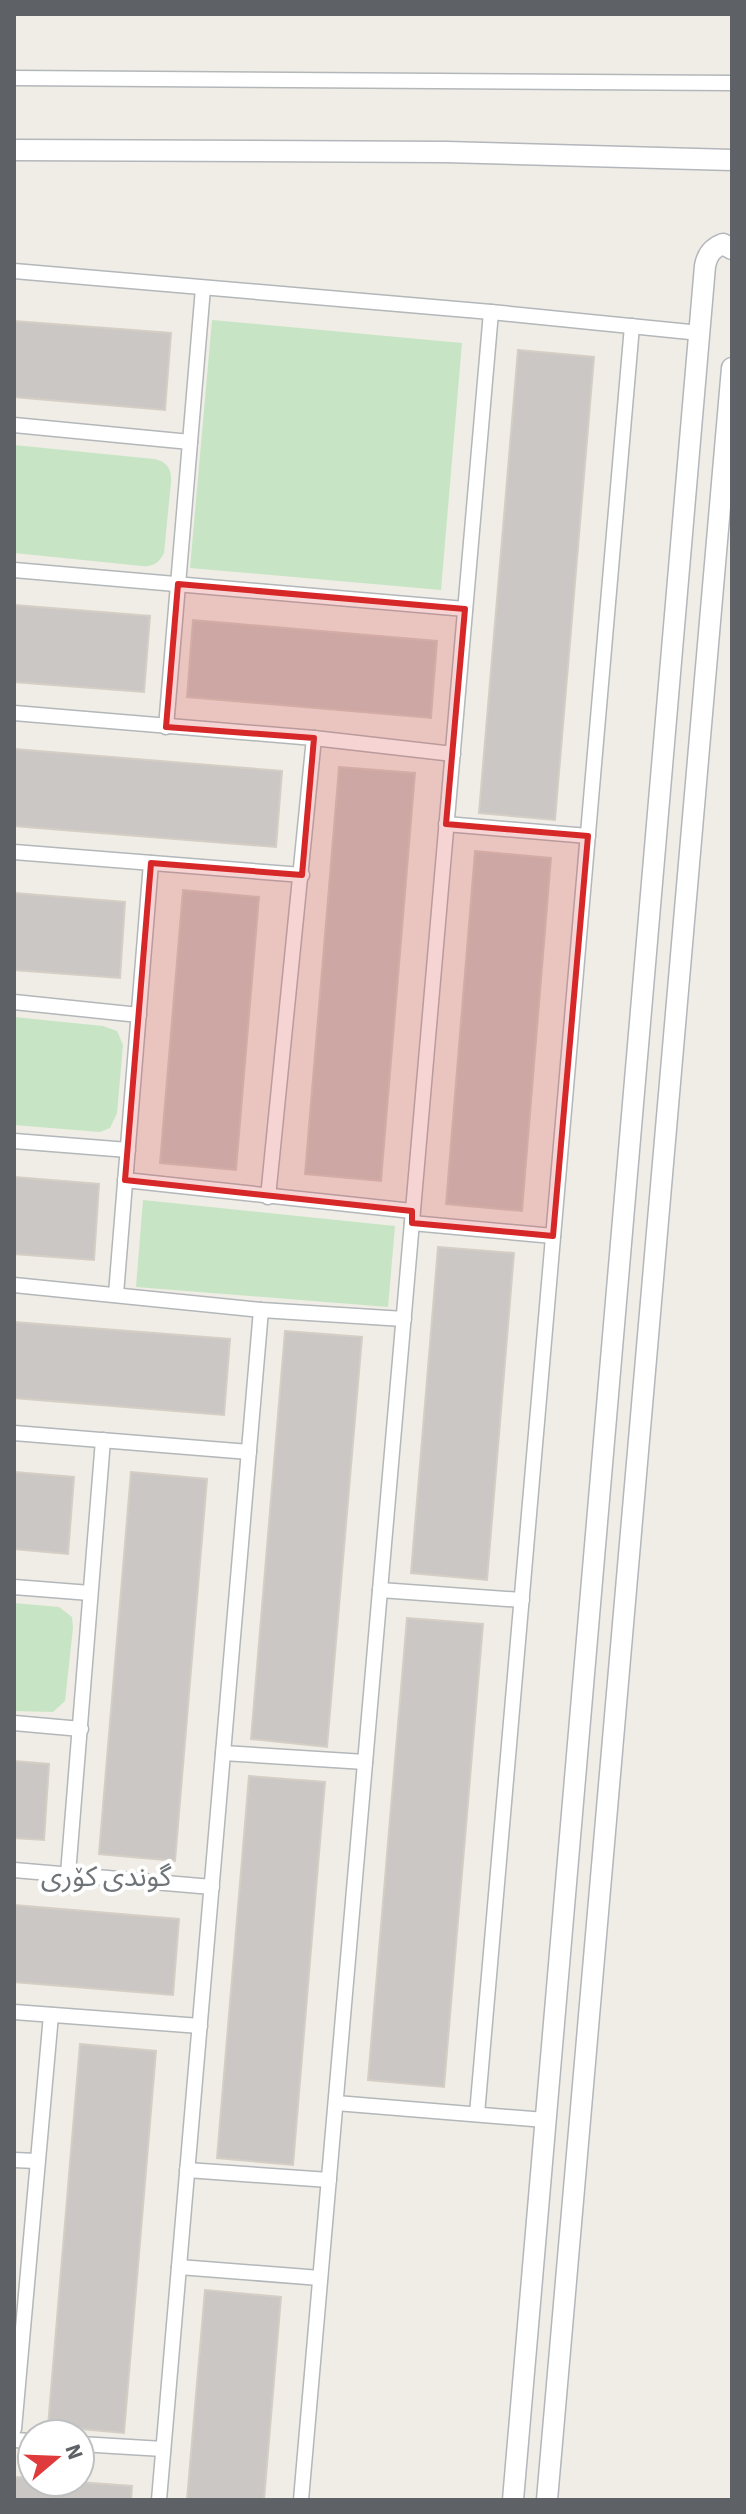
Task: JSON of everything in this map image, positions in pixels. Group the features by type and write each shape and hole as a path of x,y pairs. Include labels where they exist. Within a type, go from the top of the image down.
{"street":[{"path":"14,78 732,83"},
{"path":"14,150 446,152 732,160"},
{"path":"513,2500 706,260 717,246 723,244 732,249"},
{"path":"14,271 700,333"},
{"path":"166,727 203,288"},
{"path":"301,2500 491,312"},
{"path":"477,2114 632,326"},
{"path":"547,2500 732,368"},
{"path":"14,425 190,442"},
{"path":"14,570 465,609"},
{"path":"14,713 314,738 453,754"},
{"path":"268,1197 314,738"},
{"path":"446,824 588,836"},
{"path":"14,852 302,875"},
{"path":"116,1294 151,863"},
{"path":"14,1002 139,1015"},
{"path":"14,1141 128,1150"},
{"path":"125,1180 553,1236"},
{"path":"14,1285 261,1310 404,1319"},
{"path":"159,2500 261,1310"},
{"path":"14,1433 249,1452"},
{"path":"68,1874 103,1440"},
{"path":"14,1587 90,1593"},
{"path":"380,1590 522,1600"},
{"path":"14,1723 81,1729"},
{"path":"223,1753 365,1762"},
{"path":"577,1773 608,1777"},
{"path":"14,1870 212,1887"},
{"path":"14,2012 200,2026"},
{"path":"14,2429 19,2301 51,2015"},
{"path":"336,2103 545,2120"},
{"path":"14,2160 36,2161"},
{"path":"187,2170 329,2180"},
{"path":"179,2267 320,2278"},
{"path":"96,2445 163,2449"}],"highlighted area":[{"path":"178,584 465,609 446,824 588,836 553,1236 412,1223 412,1211 125,1180 151,863 302,875 314,738 166,727"}],"green space":[{"path":"212,320 462,343 441,590 190,568"},
{"path":"14,445 154,459 165,464 171,482 164,553 160,559 152,565 142,566 14,553"},
{"path":"14,1017 103,1026 117,1031 123,1045 117,1113 110,1128 100,1132 14,1125"},
{"path":"143,1200 395,1226 388,1307 136,1287"},
{"path":"14,1603 59,1607 72,1617 65,1701 53,1712 14,1711"}],"building":[{"path":"14,321 171,333 165,410 14,397"},
{"path":"518,350 594,357 555,820 479,813"},
{"path":"14,605 150,616 144,692 14,682"},
{"path":"193,620 437,641 431,718 187,697"},
{"path":"14,749 282,771 276,847 14,826"},
{"path":"339,767 415,773 381,1181 305,1174"},
{"path":"475,851 551,858 522,1211 446,1204"},
{"path":"183,890 259,897 236,1170 160,1163"},
{"path":"14,893 125,902 120,978 14,970"},
{"path":"14,1177 99,1184 94,1260 14,1254"},
{"path":"438,1247 514,1253 487,1580 411,1573"},
{"path":"14,1322 230,1339 224,1415 14,1398"},
{"path":"285,1331 362,1337 327,1747 251,1739"},
{"path":"14,1472 74,1477 68,1554 14,1549"},
{"path":"131,1472 207,1479 175,1861 99,1854"},
{"path":"407,1618 483,1624 444,2087 368,2080"},
{"path":"14,1761 49,1764 44,1840 14,1838"},
{"path":"249,1776 325,1782 293,2165 217,2158"},
{"path":"14,1905 179,1919 173,1995 14,1982"},
{"path":"80,2044 156,2051 124,2433 96,2430 96,2418 49,2418"},
{"path":"205,2290 281,2297 264,2500 187,2500"},
{"path":"14,2477 16,2498 96,2498 96,2483 132,2486 131,2500 14,2500"}],"district":[{"name":"گوندی کۆری","path":"106,1876"}]}
